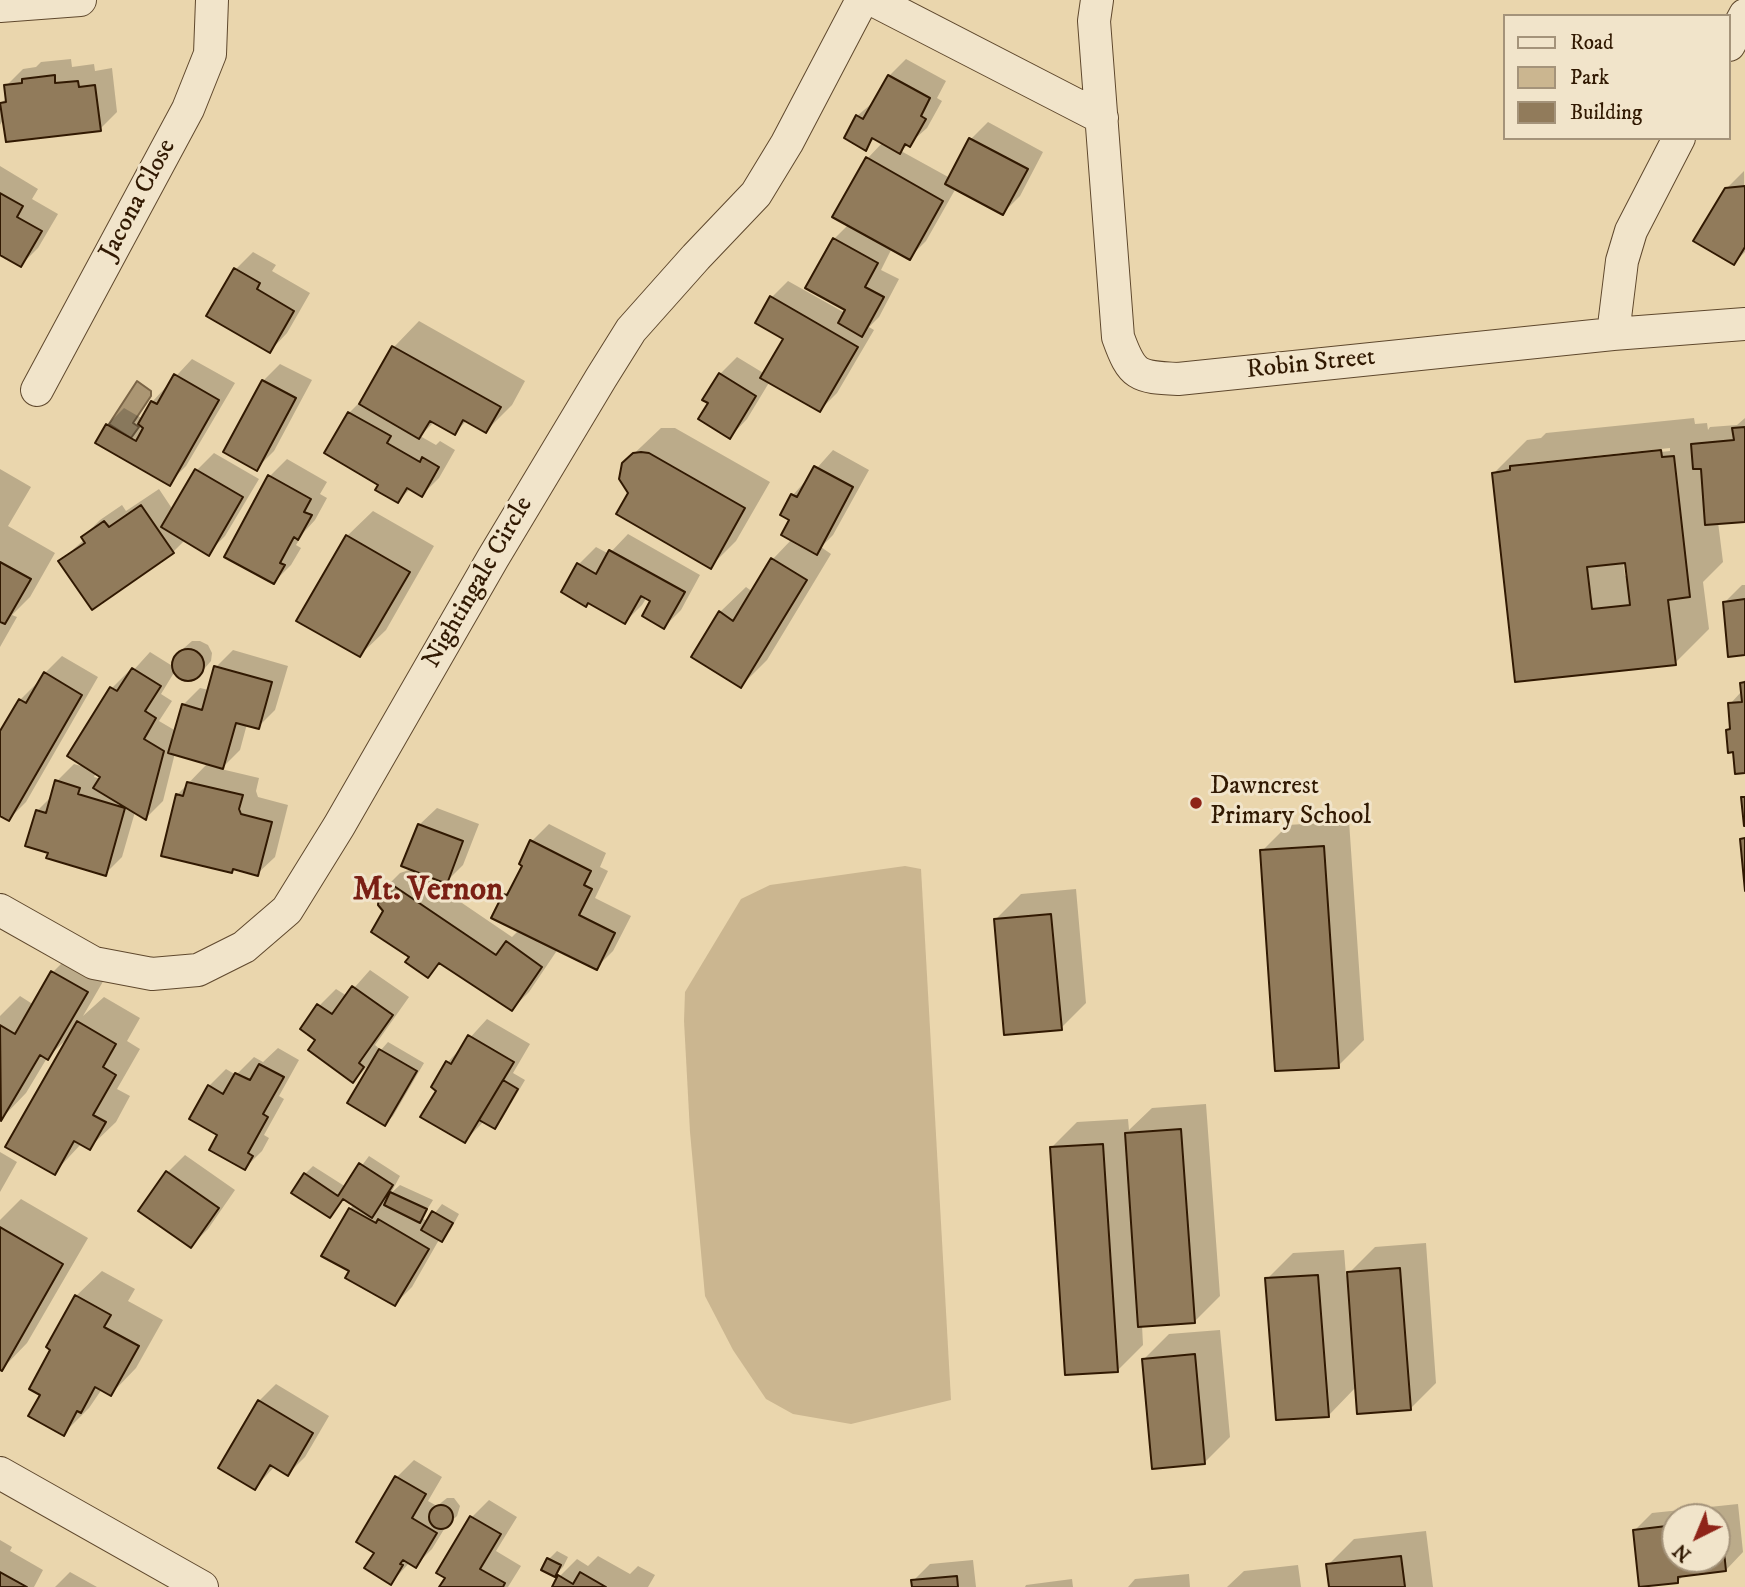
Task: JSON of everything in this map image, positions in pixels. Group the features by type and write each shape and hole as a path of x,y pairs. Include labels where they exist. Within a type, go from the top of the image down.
{"street":[{"path":"14,3 80,0"},
{"name":"Jacona Close","path":"37,390 188,108 210,54 212,0"},
{"name":"Nightingale Circle","path":"0,910 94,963 152,974 198,971 244,947 287,910 608,366 631,330 756,194 787,144 862,0"},
{"path":"873,0 1102,118"},
{"name":"Robin Street","path":"1097,0 1094,21 1118,337 1128,364 1146,377 1178,379 1613,334 1745,324"},
{"path":"1731,41 1745,15"},
{"path":"1613,334 1622,261 1631,231 1678,140"},
{"path":"0,1473 202,1587"}],"green space":[{"path":"905,866 921,869 951,1400 851,1424 793,1414 766,1399 733,1350 705,1296 690,1132 685,992 741,899 770,885"}],"shaded area":[{"path":"137,381 151,391 151,396 133,423 139,427 131,438 109,424"}],"building":[{"path":"55,75 55,83 78,81 79,87 95,85 101,131 6,142 0,103 6,102 4,85 22,83 22,79"},
{"path":"888,75 930,98 921,116 926,119 910,147 905,144 900,154 872,138 866,151 844,138 856,115 863,119"},
{"path":"969,138 1028,169 1003,215 945,184"},
{"path":"866,157 943,201 910,260 832,217"},
{"path":"1745,186 1745,247 1734,265 1693,241 1725,188"},
{"path":"0,193 23,206 17,217 42,231 21,267 0,255"},
{"path":"833,238 878,263 865,287 884,297 862,337 838,323 845,310 805,288"},
{"path":"234,268 260,283 257,289 294,311 270,353 206,316"},
{"path":"770,296 858,347 820,412 760,378 783,339 755,323"},
{"path":"392,346 501,407 486,433 463,420 455,435 430,421 419,439 359,404"},
{"path":"719,373 756,396 730,439 698,419 708,403 702,400"},
{"path":"174,374 219,400 170,486 95,443 106,424 136,441 143,428 138,424 151,401 157,404"},
{"path":"262,380 296,398 257,471 223,452"},
{"path":"348,412 391,436 387,443 420,462 422,457 439,467 422,497 407,488 398,503 375,490 378,485 324,453"},
{"path":"1745,427 1745,522 1705,525 1701,469 1693,469 1691,444 1734,440 1732,428"},
{"path":"1661,450 1662,457 1674,456 1690,597 1668,600 1676,665 1515,682 1492,473 1510,470 1510,466","holes":["1625,563 1630,605 1592,609 1587,567"]},
{"path":"633,453 649,453 745,508 711,569 616,514 628,493 619,479 622,463"},
{"path":"814,466 853,487 817,555 781,535 789,520 780,515 791,494 797,497"},
{"path":"195,469 243,497 209,556 161,527"},
{"path":"268,475 311,499 304,512 312,515 298,540 294,537 280,563 285,565 274,584 224,557"},
{"path":"141,505 174,553 92,610 58,561 85,543 81,537 104,521 109,527"},
{"path":"346,535 410,572 360,657 296,621"},
{"path":"609,550 685,592 664,629 642,616 650,601 641,596 625,624 588,603 586,607 561,592 577,563 596,574"},
{"path":"771,558 807,580 741,688 691,657 719,611 733,621"},
{"path":"0,562 31,579 5,624 0,622"},
{"path":"1745,599 1745,655 1728,657 1723,602"},
{"path":"188,649 199,654 204,665 199,676 188,681 177,676 172,665 177,654"},
{"path":"214,666 272,682 259,729 236,723 223,769 168,753 182,704 202,710"},
{"path":"132,668 161,686 145,711 156,718 144,739 164,751 146,820 93,788 100,777 67,756 110,687 117,691"},
{"path":"44,672 82,695 9,821 0,816 0,731 19,699 26,703"},
{"path":"1745,682 1745,773 1735,774 1733,752 1728,753 1728,703 1742,702 1740,683"},
{"path":"55,780 80,788 78,794 125,808 106,876 46,858 48,853 25,846 36,810 46,813"},
{"path":"187,782 243,795 239,809 241,814 272,822 258,876 233,869 232,873 161,856 176,794 183,796"},
{"path":"1741,797 1745,797 1745,826 1744,826"},
{"path":"418,824 463,841 447,884 401,866"},
{"path":"1745,838 1745,891 1740,839"},
{"path":"530,840 591,871 584,885 592,889 579,915 615,933 597,970 491,918 522,866 519,864"},
{"path":"1324,846 1339,1068 1275,1071 1260,850"},
{"path":"394,886 496,955 506,941 542,967 512,1011 439,963 428,978 405,962 409,957 371,932 383,911 378,905 379,894 384,888"},
{"path":"1051,914 1062,1030 1004,1035 994,919"},
{"path":"51,971 88,992 48,1060 40,1055 1,1121 0,1025 15,1034"},
{"path":"352,986 393,1015 359,1063 364,1067 353,1083 308,1050 315,1040 300,1029 317,1004 332,1014"},
{"path":"77,1021 116,1044 103,1067 116,1075 93,1115 106,1122 90,1150 74,1141 55,1175 5,1147"},
{"path":"468,1035 514,1062 465,1143 420,1117 436,1091 431,1087 446,1061 451,1064"},
{"path":"379,1049 417,1071 385,1126 347,1103"},
{"path":"259,1064 284,1077 263,1114 268,1117 248,1153 253,1156 245,1170 209,1150 217,1135 189,1119 208,1085 223,1094 235,1073 250,1080"},
{"path":"503,1080 518,1089 495,1129 479,1120"},
{"path":"1181,1129 1195,1323 1138,1327 1125,1133"},
{"path":"1103,1144 1118,1372 1065,1375 1050,1147"},
{"path":"359,1163 393,1185 372,1218 343,1199 330,1218 291,1193 304,1173 338,1196"},
{"path":"166,1171 219,1208 191,1248 138,1211"},
{"path":"390,1192 427,1209 420,1223 384,1205"},
{"path":"349,1208 376,1223 378,1219 429,1249 395,1306 345,1278 349,1271 321,1256"},
{"path":"432,1211 453,1223 442,1242 421,1230"},
{"path":"0,1227 63,1264 2,1371 0,1370"},
{"path":"1400,1268 1411,1410 1357,1414 1347,1272"},
{"path":"1318,1275 1329,1417 1276,1420 1265,1278"},
{"path":"75,1295 111,1315 104,1327 139,1346 111,1396 95,1387 81,1413 77,1411 64,1436 28,1416 40,1395 29,1389 50,1350 46,1347"},
{"path":"1195,1354 1205,1464 1152,1469 1142,1359"},
{"path":"258,1400 313,1433 288,1476 270,1465 255,1490 218,1468"},
{"path":"395,1476 426,1494 412,1518 437,1533 416,1568 403,1560 400,1564 403,1565 391,1585 364,1568 374,1553 356,1542"},
{"path":"441,1505 450,1508 453,1517 450,1526 441,1529 432,1526 429,1517 432,1508"},
{"path":"470,1516 501,1534 480,1569 505,1583 503,1587 439,1587 445,1578 436,1573"},
{"path":"1661,1527 1661,1573 1710,1573 1678,1577 1678,1583 1639,1587 1633,1530"},
{"path":"1401,1556 1405,1587 1329,1587 1326,1564"},
{"path":"547,1558 561,1565 555,1577 541,1570"},
{"path":"0,1572 27,1587 0,1587"},
{"path":"580,1572 606,1587 552,1587 558,1575 573,1584"},
{"path":"957,1576 958,1587 912,1587 911,1580"}],"place":[{"name":"Dawncrest Primary School","path":"1196,803"}],"district":[{"name":"Mt. Vernon","path":"428,892"}]}
